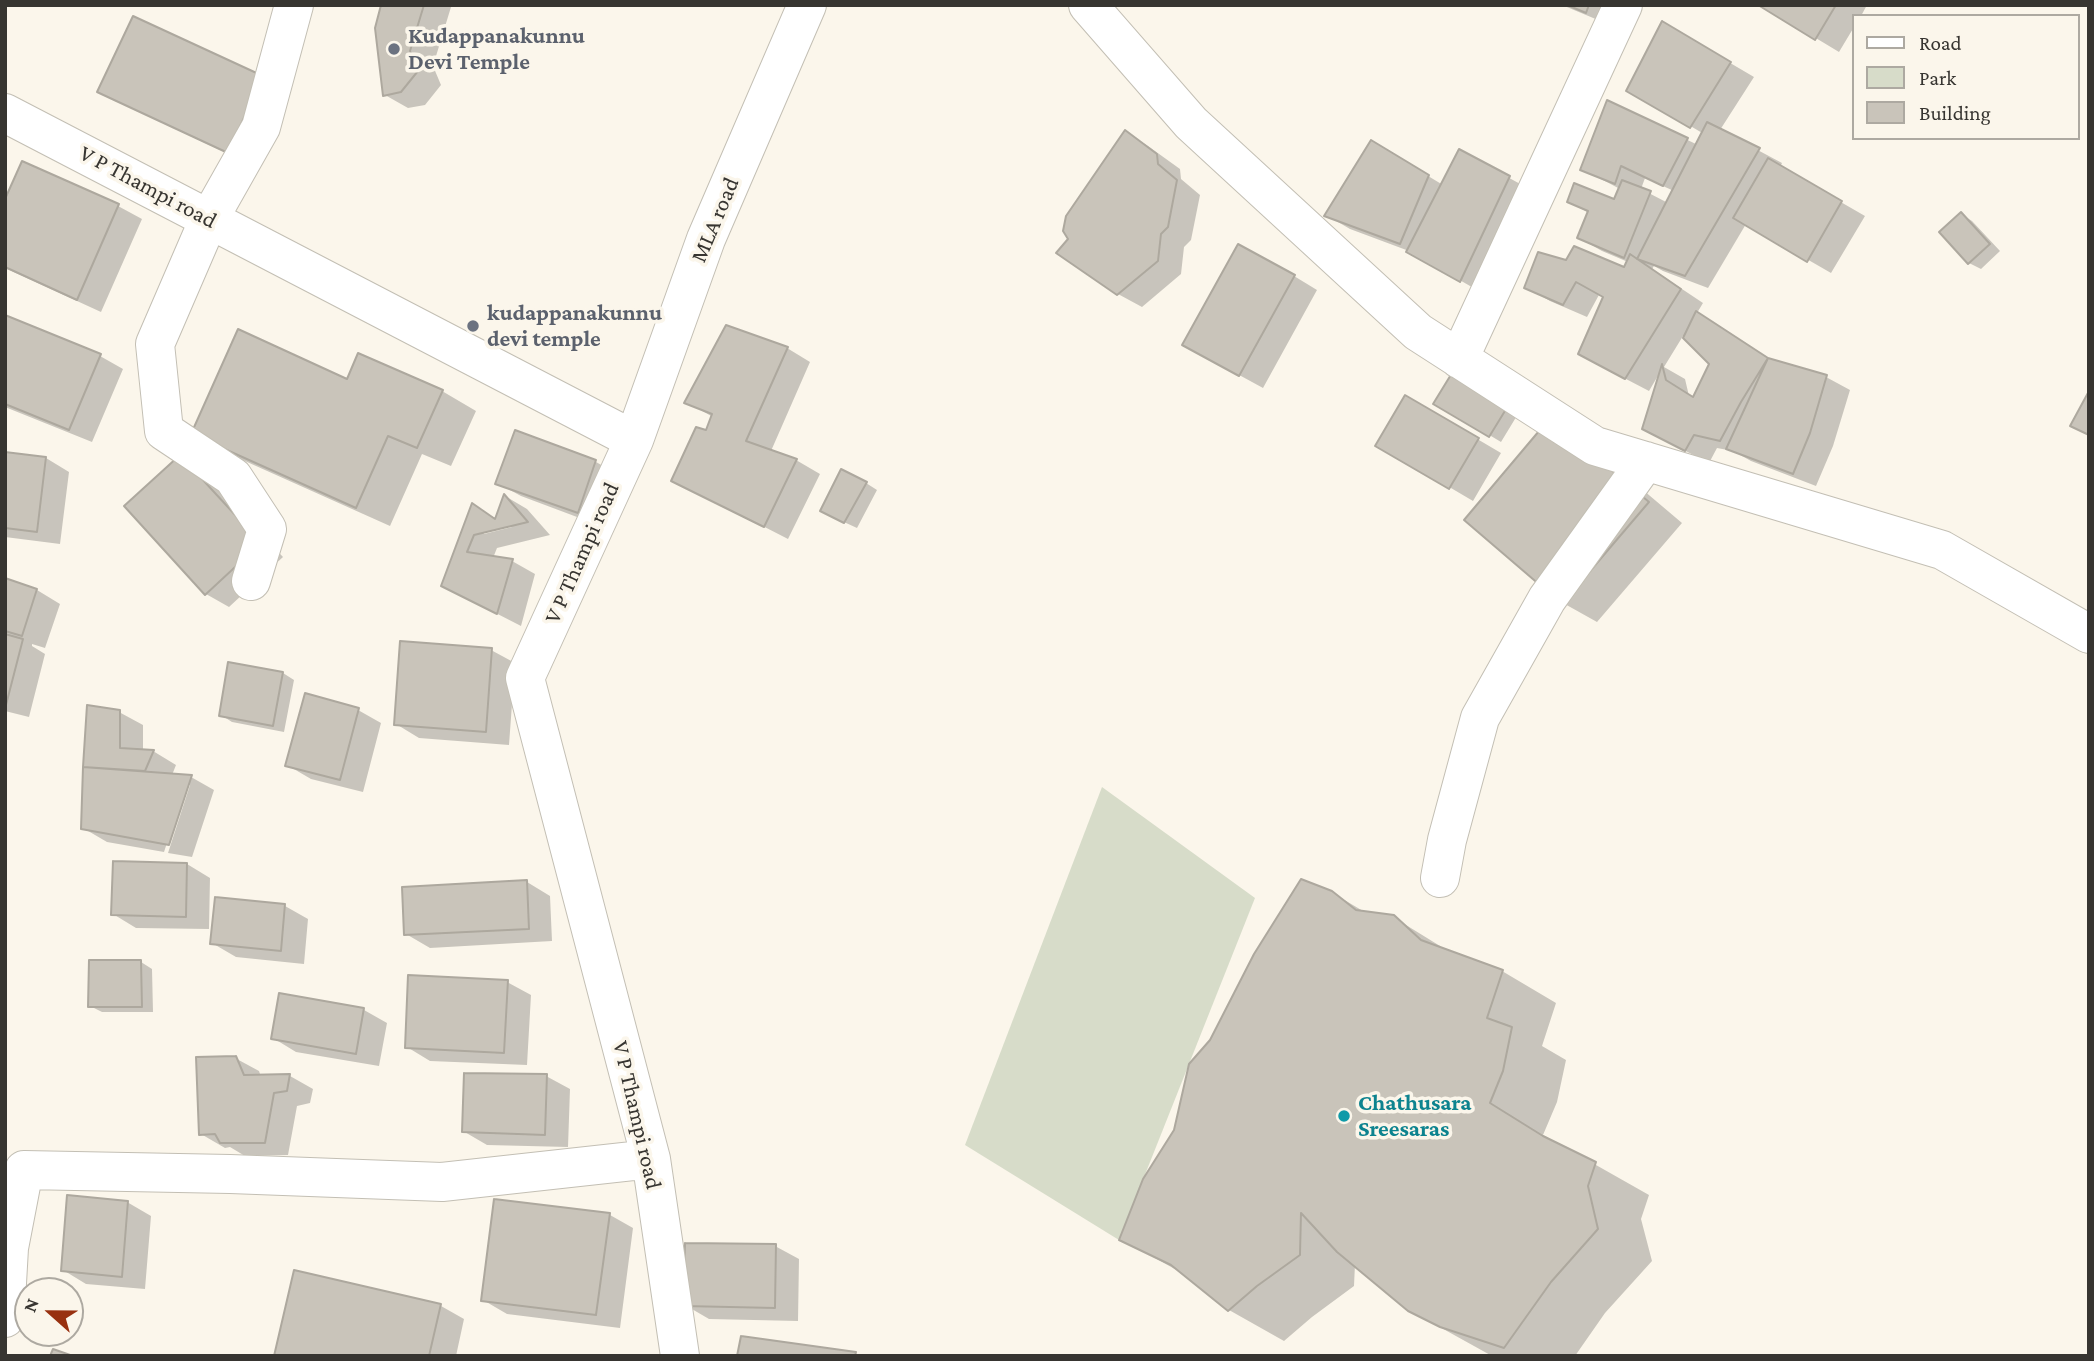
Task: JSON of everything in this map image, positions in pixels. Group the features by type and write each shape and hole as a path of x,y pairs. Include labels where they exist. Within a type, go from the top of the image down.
{"street":[{"path":"251,581 267,529 233,477 164,431 155,344 209,219 261,127 294,5"},
{"name":"MLA road","path":"634,439 706,239 807,5"},
{"path":"1088,5 1191,123 1418,332 1595,446 1942,551 2089,634"},
{"path":"1459,359 1623,5"},
{"name":"V P Thampi road","path":"5,113 634,439 525,678 651,1158 680,1356"},
{"path":"1440,878 1447,840 1480,718 1547,599 1646,461"},
{"path":"5,1318 9,1248 24,1170 442,1182 651,1158"}],"green space":[{"path":"1102,787 1255,898 1119,1240 965,1145"}],"building":[{"name":"Kudappanakunnu Devi Temple","path":"381,5 424,5 410,51 418,71 401,92 383,96 375,28"},
{"path":"1567,5 1589,5 1586,13"},
{"path":"1758,5 1836,5 1815,40"},
{"path":"133,16 263,76 228,153 97,92"},
{"path":"1662,21 1731,62 1690,128 1626,91"},
{"path":"1607,100 1688,138 1663,186 1621,166 1615,184 1580,170"},
{"path":"1707,122 1760,148 1685,276 1637,259"},
{"path":"1125,130 1157,154 1158,164 1177,180 1168,227 1161,234 1158,261 1117,295 1056,253 1068,239 1063,231 1066,216"},
{"path":"1371,140 1429,175 1400,244 1324,216"},
{"path":"1459,149 1510,176 1460,282 1406,252"},
{"path":"1768,158 1842,201 1807,262 1733,218"},
{"path":"22,161 119,204 77,300 5,267 5,199"},
{"path":"1622,180 1651,191 1624,258 1577,238 1588,211 1567,202 1574,183 1614,199"},
{"path":"1961,212 1990,244 1968,264 1939,232"},
{"path":"1238,244 1295,275 1239,376 1182,345"},
{"path":"1574,246 1624,267 1630,254 1681,289 1625,379 1578,354 1603,297 1576,282 1563,305 1524,288 1538,252 1566,260"},
{"path":"1696,311 1768,358 1720,441 1694,435 1685,451 1642,429 1662,364 1666,380 1693,397 1709,364 1683,338"},
{"path":"5,315 101,354 69,430 5,404"},
{"path":"726,325 788,347 746,441 797,459 764,527 671,481 696,427 706,430 712,414 684,403"},
{"path":"238,329 347,379 358,353 443,390 417,448 388,436 356,508 191,434"},
{"path":"1768,358 1827,375 1810,433 1793,474 1726,449"},
{"path":"1452,373 1508,406 1489,437 1433,404"},
{"path":"2089,391 2089,435 2070,426"},
{"path":"1405,395 1479,438 1449,489 1375,446"},
{"path":"1550,418 1649,502 1562,604 1464,520"},
{"path":"515,430 596,460 578,513 495,484"},
{"path":"5,452 46,457 37,532 5,528"},
{"path":"180,455 261,543 205,595 124,506"},
{"path":"841,469 867,482 844,523 820,511"},
{"path":"504,494 528,522 474,535 467,552 513,559 497,614 441,586 472,503 495,519"},
{"path":"5,578 37,589 22,636 5,631"},
{"path":"5,634 23,639 6,705 5,705"},
{"path":"400,641 492,648 486,732 394,725"},
{"path":"228,662 283,672 273,726 219,716"},
{"path":"305,693 359,708 340,780 285,766"},
{"path":"87,705 120,710 120,748 154,750 145,771 83,767"},
{"path":"83,767 192,775 169,845 81,829"},
{"path":"113,861 187,863 186,917 111,915"},
{"name":"Chathusara Sreesaras","path":"1301,879 1332,891 1356,910 1394,915 1421,940 1503,970 1487,1018 1512,1027 1503,1071 1490,1103 1543,1136 1596,1162 1588,1186 1598,1229 1551,1282 1504,1348 1440,1327 1408,1311 1337,1252 1301,1213 1300,1255 1228,1311 1171,1265 1119,1240 1143,1179 1174,1130 1189,1064 1210,1040 1254,954"},
{"path":"527,880 529,929 404,935 402,887"},
{"path":"215,897 285,904 281,951 210,944"},
{"path":"89,960 141,960 142,1007 88,1007"},
{"path":"408,975 508,980 504,1053 405,1048"},
{"path":"279,993 364,1008 356,1054 271,1039"},
{"path":"236,1056 244,1075 290,1074 287,1091 274,1093 265,1143 220,1143 215,1134 199,1135 196,1057"},
{"path":"464,1073 547,1074 545,1135 462,1132"},
{"path":"67,1195 128,1201 122,1277 61,1271"},
{"path":"494,1199 610,1213 596,1315 481,1301"},
{"path":"685,1243 776,1244 775,1308 683,1306"},
{"path":"294,1270 441,1304 429,1356 274,1356"},
{"path":"741,1336 856,1352 855,1356 737,1356"},
{"path":"53,1349 73,1356 50,1356"}],"place":[{"name":"Kudappanakunnu Devi Temple","path":"394,49"},
{"name":"kudappanakunnu devi temple","path":"473,326"},
{"name":"Chathusara Sreesaras","path":"1344,1116"}]}
